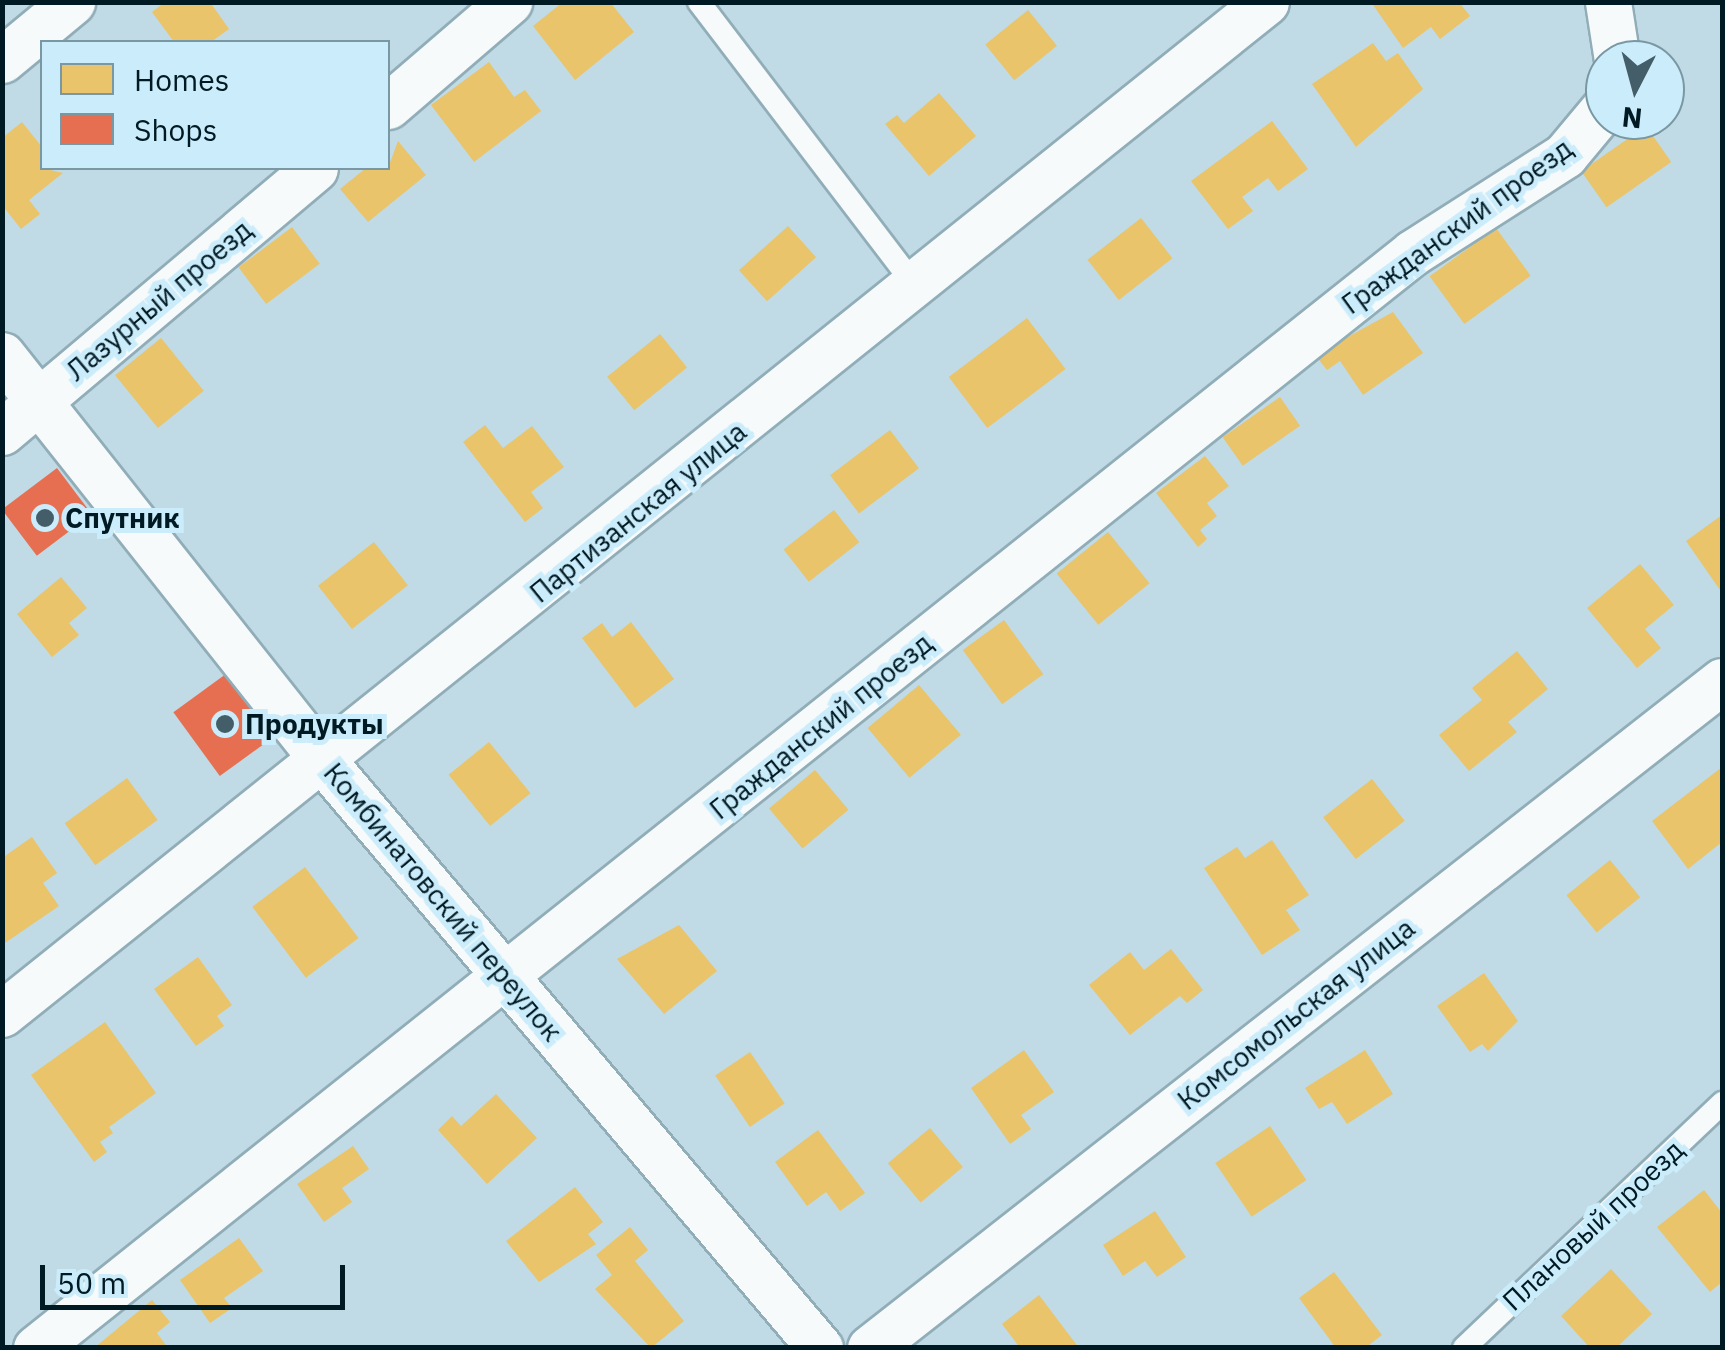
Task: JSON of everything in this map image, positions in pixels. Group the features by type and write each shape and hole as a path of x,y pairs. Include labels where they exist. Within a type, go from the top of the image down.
{"street":[{"path":"2,60 72,2"},
{"path":"390,104 509,2"},
{"name":"Партизанская улица","path":"2,1014 918,289 1266,2"},
{"path":"1608,2 1614,40"},
{"name":"Гражданский проезд","path":"36,1348 507,978 1412,253 1565,155 1585,131"},
{"name":"Лазурный проезд","path":"2,432 312,170"},
{"name":"Комбинатовский переулок","path":"2,355 324,762 820,1348"},
{"name":"Комсомольская улица","path":"870,1348 1722,681"}],"lane":[{"path":"698,2 918,289"},
{"name":"Плановый проезд","path":"1464,1348 1722,1103"}],"building: Homes":[{"path":"165,2 210,2 229,29 214,40 173,40 152,12"},
{"path":"563,2 610,2 634,32 575,80 533,26"},
{"path":"1371,2 1459,2 1470,16 1440,39 1431,27 1403,48"},
{"path":"1028,10 1057,46 1014,80 985,45"},
{"path":"1373,43 1386,61 1398,53 1423,89 1356,147 1312,84"},
{"path":"489,62 514,97 525,90 541,111 474,162 431,105"},
{"path":"939,93 976,136 929,176 885,124 897,115 904,123"},
{"path":"1272,121 1308,169 1278,191 1268,178 1242,197 1253,211 1228,229 1191,181"},
{"path":"22,122 40,144 40,170 63,173 29,200 40,214 21,229 2,205 2,138"},
{"path":"1626,140 1656,140 1671,162 1607,207 1581,171"},
{"path":"398,141 426,175 368,222 340,189 364,170 390,170"},
{"path":"1141,218 1172,258 1119,300 1087,260"},
{"path":"788,226 816,257 767,301 739,270"},
{"path":"292,227 320,264 266,304 238,267"},
{"path":"1496,228 1531,276 1464,324 1430,276"},
{"path":"1393,312 1423,353 1363,395 1340,361 1327,370 1315,355"},
{"path":"1027,318 1066,369 987,428 949,377"},
{"path":"660,334 687,367 634,410 607,377"},
{"path":"161,338 204,391 158,428 115,375"},
{"path":"1280,397 1300,426 1243,466 1223,437"},
{"path":"485,425 503,448 532,426 564,467 531,492 543,508 525,522 463,442"},
{"path":"890,430 919,468 859,513 830,475"},
{"path":"1205,456 1229,486 1207,503 1217,516 1200,530 1207,539 1198,547 1156,493"},
{"path":"834,510 859,542 809,582 784,549"},
{"path":"1722,515 1722,588 1720,590 1686,541"},
{"path":"1108,532 1150,583 1098,625 1057,574"},
{"path":"374,542 408,585 352,629 318,586"},
{"path":"1640,564 1674,605 1645,629 1661,648 1637,668 1587,608"},
{"path":"61,577 87,608 69,623 79,635 52,657 17,614"},
{"path":"1004,620 1043,674 1002,704 963,650"},
{"path":"631,622 674,679 635,708 582,638 602,623 612,637"},
{"path":"1517,651 1548,689 1508,722 1517,732 1469,771 1439,735 1482,700 1472,688"},
{"path":"919,685 961,735 909,778 868,728"},
{"path":"489,742 531,793 490,826 449,775"},
{"path":"1722,767 1722,842 1688,869 1652,821"},
{"path":"815,770 848,810 802,848 769,809"},
{"path":"127,778 158,820 95,865 65,823"},
{"path":"1372,779 1405,821 1356,859 1323,817"},
{"path":"32,837 57,873 43,883 59,906 2,945 2,858"},
{"path":"1272,840 1309,895 1286,910 1300,930 1262,955 1204,868 1237,847 1245,858"},
{"path":"1610,860 1640,897 1597,933 1566,895"},
{"path":"305,867 359,938 306,978 252,907"},
{"path":"679,925 717,971 664,1014 617,959"},
{"path":"1171,949 1203,990 1187,1003 1180,996 1130,1035 1089,985 1130,952 1144,970"},
{"path":"198,957 232,1005 217,1016 224,1026 196,1046 154,989"},
{"path":"1484,973 1518,1021 1488,1051 1482,1044 1470,1052 1437,1006"},
{"path":"105,1022 156,1093 109,1127 113,1133 100,1142 107,1152 94,1162 31,1075"},
{"path":"1024,1050 1054,1092 1021,1115 1031,1129 1010,1144 971,1088"},
{"path":"1365,1050 1393,1094 1347,1124 1332,1102 1319,1109 1305,1088"},
{"path":"750,1052 785,1103 750,1127 715,1075"},
{"path":"496,1094 537,1138 487,1184 438,1130 452,1116 461,1126"},
{"path":"1270,1126 1306,1180 1252,1217 1215,1163"},
{"path":"930,1128 963,1167 921,1202 888,1163"},
{"path":"818,1130 865,1193 840,1211 826,1192 807,1206 775,1162"},
{"path":"353,1146 369,1169 342,1188 352,1202 324,1222 297,1184"},
{"path":"575,1187 603,1222 588,1234 596,1244 539,1282 506,1241"},
{"path":"1704,1190 1722,1213 1722,1282 1710,1292 1657,1227"},
{"path":"1155,1211 1186,1257 1157,1277 1145,1261 1123,1276 1103,1245"},
{"path":"630,1227 648,1250 635,1261 684,1321 651,1348 595,1289 612,1275 596,1255"},
{"path":"239,1238 263,1271 224,1298 232,1308 210,1323 180,1280"},
{"path":"1611,1269 1652,1314 1616,1348 1590,1348 1561,1316"},
{"path":"1334,1272 1382,1335 1365,1348 1336,1348 1299,1298"},
{"path":"1039,1295 1079,1348 1020,1348 1002,1324"},
{"path":"152,1300 170,1322 157,1333 168,1348 94,1348"}],"building: Shops":[{"name":"Спутник","path":"57,468 92,514 37,556 2,509"},
{"name":"Продукты","path":"230,671 276,735 220,776 173,712"}],"place":[{"name":"Спутник","path":"45,518"},
{"name":"Продукты","path":"225,724"}]}
